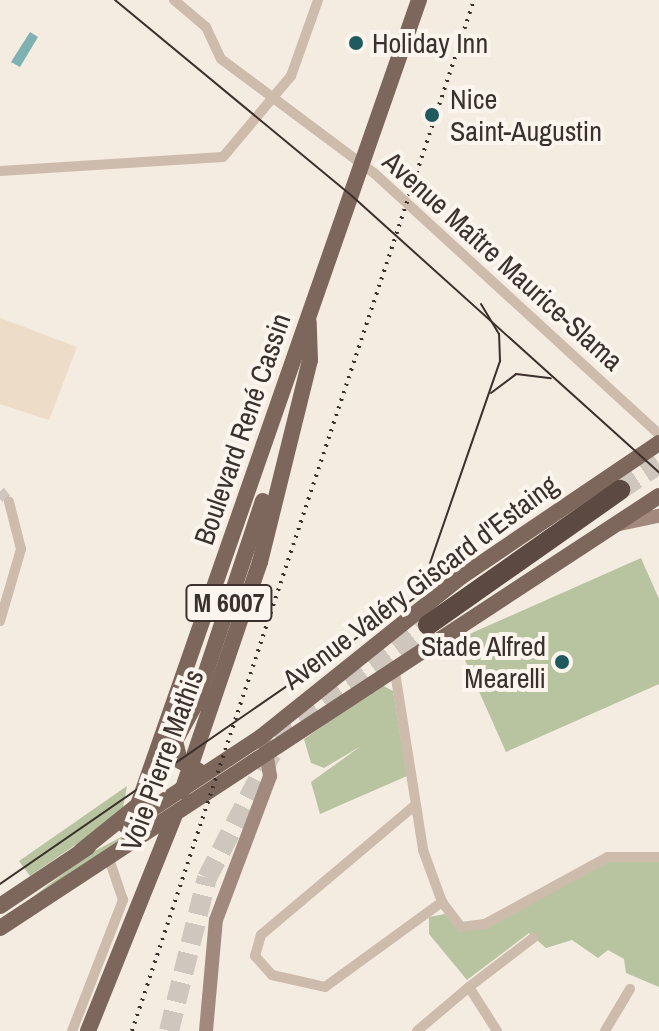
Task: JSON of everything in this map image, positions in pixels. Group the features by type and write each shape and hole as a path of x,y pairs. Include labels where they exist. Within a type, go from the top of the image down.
{"highway":[{"path":"428,625 620,490"}],"main road":[{"name":"Boulevard René Cassin","path":"81,851 138,805 419,0"},
{"name":"Voie Pierre Mathis","path":"88,1031 128,934 269,527 310,360 309,315"},
{"name":"Avenue Valéry Giscard d'Estaing","path":"217,768 382,645 461,577 659,443"},
{"name":"Avenue Valéry Giscard d'Estaing","path":"272,755 394,664 604,527 659,496"},
{"name":"Boulevard René Cassin","path":"217,768 186,767 174,747 195,705 263,501"},
{"path":"604,527 659,516"},
{"path":"382,645 394,664"},
{"path":"206,1031 216,920 259,811 272,755 261,737"},
{"path":"0,928 108,856 272,755"},
{"name":"Boulevard René Cassin","path":"0,906 81,851 217,768"}],"street":[{"name":"Avenue Maître Maurice-Slama","path":"174,0 206,27 221,59 363,166 659,434"},
{"path":"0,171 55,173 111,159 215,161 230,152 296,67 318,0"},
{"path":"0,621 21,549 9,502"},
{"path":"394,664 413,807 442,902 467,929 608,857 657,854"},
{"path":"413,807 261,935 255,956 272,975 325,987 442,902"},
{"path":"72,1031 123,900 108,856"},
{"path":"417,1031 533,938"},
{"path":"469,987 497,1031"},
{"path":"605,1031 630,989"}],"green space":[{"name":"Stade Alfred Mearelli","path":"641,558 659,599 659,684 506,752 456,640"},
{"path":"382,685 393,691 407,776 320,814 311,782 361,746 324,768 311,763 304,739"},
{"path":"127,786 122,813 30,876 19,861"},
{"path":"142,826 0,922 89,854"},
{"path":"608,861 659,862 659,987 626,973 624,959 608,950 598,958 572,940 546,948 529,933 467,980 429,934 429,917 445,914 459,930 486,926"}],"shaded area":[{"path":"0,318 77,347 49,420 0,404"}],"water":[{"path":"30,32 38,37 20,67 11,62"}],"tunnel":[{"path":"620,490 659,464"},
{"path":"0,491 9,502"},
{"path":"169,1031 207,878 278,741 428,625"}],"tram line":[{"path":"115,0 352,196 659,472"},
{"path":"0,884 419,595 500,361 499,334 481,304"},
{"path":"491,393 516,374 551,378"}],"railway":[{"path":"132,1031 474,0"}],"place":[{"name":"Holiday Inn","path":"356,43"},
{"name":"Nice Saint-Augustin","path":"432,115"},
{"name":"Stade Alfred Mearelli","path":"562,662"}]}
